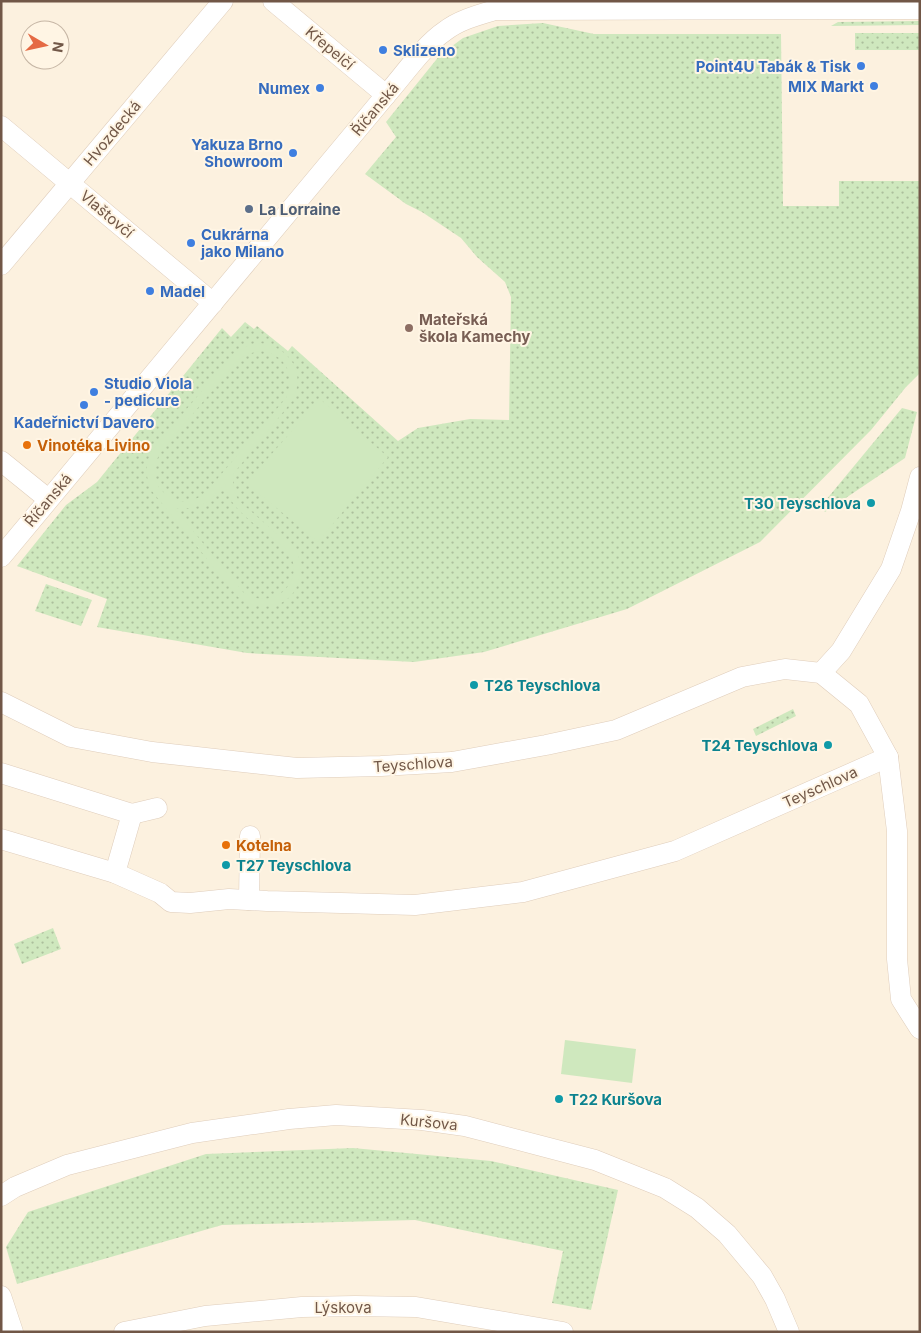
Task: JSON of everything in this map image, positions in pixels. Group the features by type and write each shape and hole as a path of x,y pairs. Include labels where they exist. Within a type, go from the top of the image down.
{"street":[{"name":"Hvozdecká","path":"1,265 223,1"},
{"name":"Křepelčí","path":"273,1 386,95"},
{"name":"Říčanská","path":"1,557 386,95 444,31 469,18 495,10 525,5 811,5 920,9"},
{"name":"Vlaštovčí","path":"1,126 212,303"},
{"path":"1,461 48,499"},
{"path":"920,477 891,569 841,651 821,674 859,704 888,757 897,831 896,958 901,999 920,1029"},
{"name":"Teyschlova","path":"1,702 71,737 152,752 297,768 381,766 452,762 616,730 742,677 785,669 821,674"},
{"name":"Teyschlova","path":"1,838 115,873 160,893 171,902 190,903 229,899 415,905 523,892 675,851 888,757"},
{"path":"1,773 132,814 156,808"},
{"path":"115,873 132,814"},
{"path":"249,900 250,836"},
{"name":"Kuršova","path":"1,1196 15,1187 67,1165 192,1133 289,1119 336,1115 422,1120 465,1126 595,1160 665,1188 697,1208 727,1234 746,1254 775,1298 788,1332"},
{"path":"1,1296 13,1332"},
{"name":"Lýskova","path":"124,1332 204,1316 302,1307 355,1306 416,1307 563,1332"}],"green space":[{"path":"920,21 920,25 831,26 838,22"},
{"path":"543,23 594,34 781,34 783,206 839,206 839,181 920,181 920,373 871,430 760,542 627,609 484,652 414,662 247,653 97,627 107,599 17,566 66,505 97,482 222,328 231,337 245,322 254,329 257,326 288,351 292,346 398,441 418,428 470,419 509,420 511,297 505,282 477,257 461,238 422,212 406,204 365,174 396,137 386,122 440,55 463,38 498,26"},
{"path":"855,33 920,33 920,50 855,50"},
{"path":"251,344 271,345 280,350 293,363 298,381 292,401 234,473 233,477 234,492 240,502 290,544 297,552 299,558 300,572 298,584 293,593 286,600 268,606 248,603 238,597 151,490 147,474 148,460 152,450 234,353","holes":["261,351 277,357 287,367 290,382 286,398 207,491 187,502 180,501 164,493 156,483 154,472 160,453 238,360 247,354","225,483 227,492 237,508 286,549 293,561 294,572 291,582 276,596 266,599 254,598 243,592 175,509 206,503"]},
{"path":"320,399 388,457 318,542 246,483"},
{"path":"902,408 917,412 905,458 825,512 821,506"},
{"path":"46,584 92,600 81,626 35,611"},
{"path":"793,709 796,716 756,736 753,729"},
{"path":"53,928 61,949 22,964 14,944"},
{"path":"565,1040 636,1049 632,1083 561,1074"},
{"path":"353,1148 491,1161 618,1190 591,1310 552,1303 563,1251 415,1220 222,1225 17,1284 6,1247 28,1212 206,1154"}],"place":[{"name":"Sklizeno","path":"383,50"},
{"name":"Point4U Tabák & Tisk","path":"861,66"},
{"name":"MIX Markt","path":"874,86"},
{"name":"Numex","path":"320,88"},
{"name":"Yakuza Brno Showroom","path":"293,153"},
{"name":"La Lorraine","path":"249,209"},
{"name":"Cukrárna jako Milano","path":"191,243"},
{"name":"Madel","path":"150,291"},
{"name":"Mateřská škola Kamechy","path":"409,328"},
{"name":"Studio Viola - pedicure","path":"94,392"},
{"name":"Kadeřnictví Davero","path":"84,405"},
{"name":"Vinotéka Livino","path":"27,445"},
{"name":"T30 Teyschlova","path":"871,503"},
{"name":"T26 Teyschlova","path":"474,685"},
{"name":"T24 Teyschlova","path":"828,745"},
{"name":"Kotelna","path":"226,845"},
{"name":"T27 Teyschlova","path":"226,865"},
{"name":"T22 Kuršova","path":"559,1099"}]}
